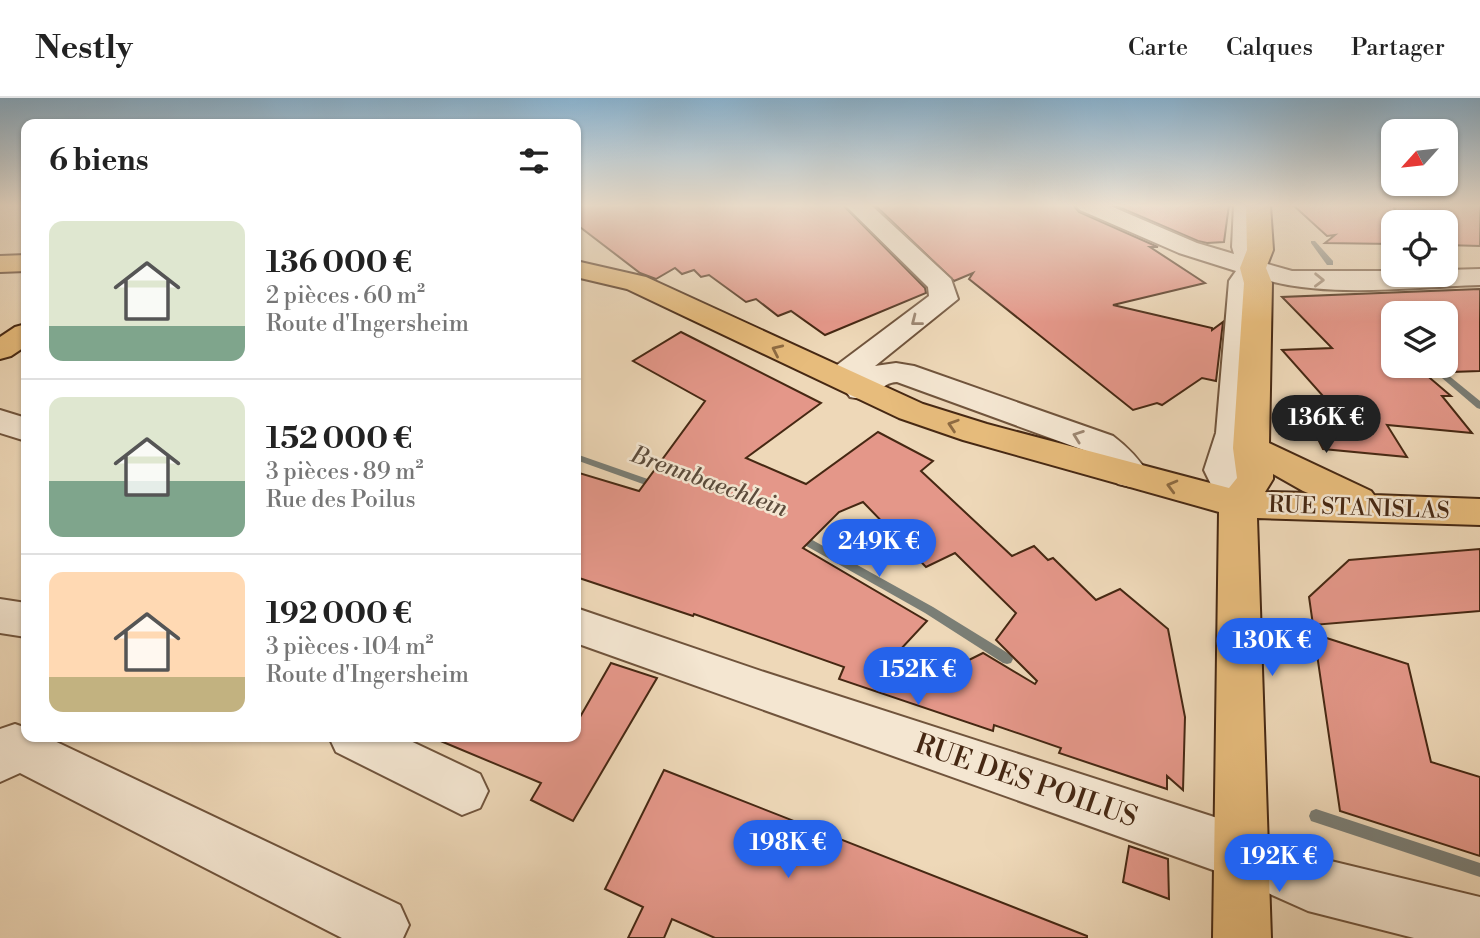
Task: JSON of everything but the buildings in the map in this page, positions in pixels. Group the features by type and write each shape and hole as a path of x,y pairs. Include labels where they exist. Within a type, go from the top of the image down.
{"main road":[{"path":"1242,938 1239,852 1238,503 1255,479 1251,447 1258,283 1253,268 1260,244"},
{"path":"0,264 21,263"},
{"name":"RUE STANISLAS","path":"581,270 636,283 911,411 975,432 1131,475 1238,503 1480,512"},
{"path":"1251,447 1316,482 1379,509"}],"street":[{"path":"850,384 944,299 941,285 898,244"},
{"path":"1179,244 1290,279 1315,281 1480,277"},
{"path":"1245,244 1253,268"},
{"path":"1238,503 1222,470 1233,433 1243,281 1253,268"},
{"path":"0,421 21,428"},
{"path":"0,616 21,619"},
{"name":"RUE DES POILUS","path":"581,627 764,692 1239,852 1308,883 1480,926"},
{"path":"363,742 462,791"},
{"path":"0,759 15,746 380,925 371,938"}],"waterway":[{"path":"1315,244 1330,263"},
{"path":"1446,378 1480,406"},
{"name":"Brennbaechlein","path":"581,459 658,486"},
{"name":"Brennbaechlein","path":"798,536 929,610 1007,659"},
{"name":"Brennbaechlein","path":"1316,816 1480,870"}]}
